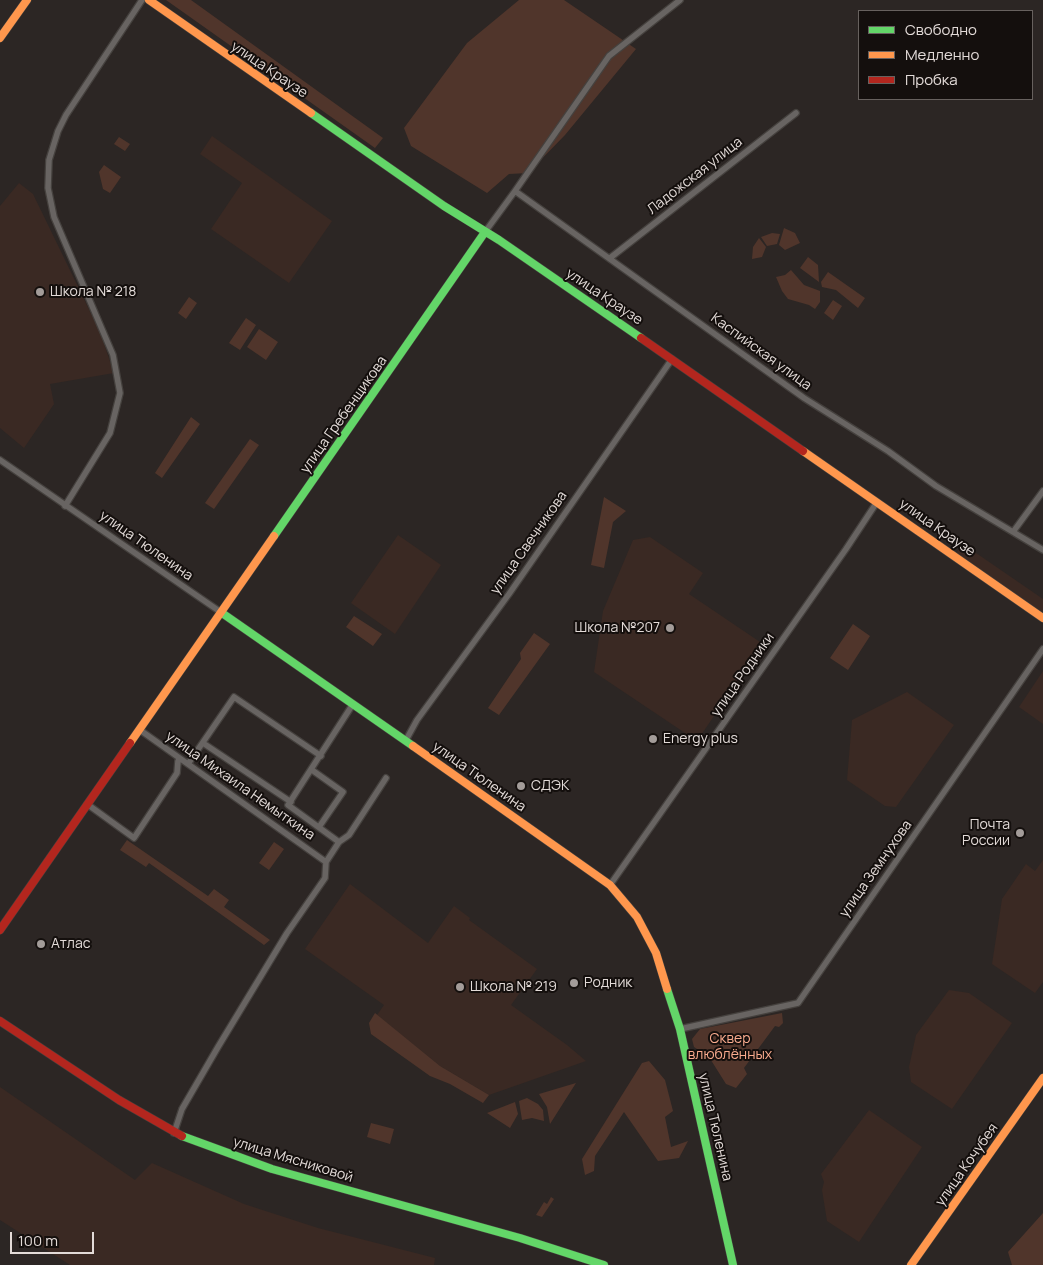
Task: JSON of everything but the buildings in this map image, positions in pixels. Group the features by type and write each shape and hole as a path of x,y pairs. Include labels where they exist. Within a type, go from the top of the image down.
{"street":[{"path":"0,38 27,0"},
{"path":"65,506 110,433 120,393 114,355 54,217 48,181 49,160 58,131 66,115 142,0"},
{"name":"улица Краузе","path":"150,0 224,54 672,359 1043,618"},
{"path":"485,232 609,56 680,0"},
{"name":"Ладожская улица","path":"610,258 796,113"},
{"name":"Каспийская улица","path":"515,191 804,398 888,452 936,486 1043,550"},
{"name":"улица Гребенщикова","path":"0,930 485,232"},
{"name":"улица Свечникова","path":"406,740 417,720 514,588 672,359"},
{"name":"улица Тюленина","path":"0,460 406,740 610,886 637,917 656,953 680,1029 733,1265"},
{"path":"1013,532 1043,491"},
{"name":"улица Родники","path":"610,886 877,502"},
{"name":"улица Земнухова","path":"680,1029 798,1003 1043,649"},
{"path":"188,764 234,697 321,756"},
{"path":"339,842 288,805 353,704"},
{"name":"улица Михаила Немыткина","path":"140,730 326,862"},
{"path":"203,743 291,802"},
{"path":"88,804 134,838 176,773 178,761"},
{"path":"312,770 343,792 319,827"},
{"path":"174,1133 182,1109 218,1047 287,933 325,878 326,862 339,842 349,835 386,778"},
{"name":"улица Мясниковой","path":"0,1021 119,1100 174,1133 272,1169 520,1238 604,1265"},
{"name":"улица Кочубея","path":"911,1265 1043,1078"}],"shaded area":[{"path":"212,136 332,221 289,283 211,229 242,183 200,154"},
{"name":"Школа № 218","path":"19,183 33,194 100,332 114,373 50,384 54,404 24,448 0,428 0,206"},
{"path":"398,535 441,565 395,634 351,603"},
{"name":"Школа №207","path":"650,537 703,573 689,594 763,644 697,741 594,672 603,611 633,540"},
{"path":"963,544 1043,599 1043,613 956,553"},
{"path":"1043,671 1043,724 1019,707"},
{"path":"907,692 954,725 896,807 885,806 847,780 852,720"},
{"path":"1043,860 1043,982 1035,993 992,964 1002,899 1026,864 1035,871"},
{"name":"Школа № 219","path":"350,884 428,943 454,906 470,918 469,920 537,969 511,1005 586,1061 489,1095 440,1066 377,1015 384,1005 305,949"},
{"path":"949,990 969,993 1012,1023 952,1109 911,1082 909,1067 916,1035"},
{"path":"0,1087 135,1180 152,1163 244,1204 318,1228 435,1258 434,1265 70,1265 0,1220"},
{"path":"869,1110 922,1147 859,1242 827,1221 822,1190 824,1182 821,1174"}],"green space":[{"path":"166,0 191,0 383,138 375,148"},
{"path":"519,0 564,0 636,49 565,135 528,173 509,174 487,193 411,146 404,128 467,43"},
{"path":"119,137 130,144 125,151 114,144"},
{"path":"104,165 121,177 110,193 103,189 99,172"},
{"path":"784,228 795,233 800,243 785,250 779,245"},
{"path":"772,233 780,234 777,244 767,246 761,237"},
{"path":"759,238 766,247 762,257 752,259 753,247"},
{"path":"808,257 818,265 819,282 800,268"},
{"path":"791,270 804,285 820,291 820,302 815,309 809,305 788,299 782,291 776,277 785,275"},
{"path":"828,272 865,298 858,308 836,290 822,287 821,282"},
{"path":"189,297 197,303 186,319 178,313"},
{"path":"833,300 842,306 833,320 824,313"},
{"path":"246,318 256,325 240,350 229,343"},
{"path":"259,329 278,342 266,360 247,347"},
{"path":"191,417 200,424 162,478 155,473"},
{"path":"250,439 259,445 214,509 205,503"},
{"path":"604,497 626,511 613,522 604,568 591,565"},
{"path":"354,616 382,634 373,646 346,627"},
{"path":"853,624 870,636 848,670 830,658"},
{"path":"534,633 550,644 499,715 488,708 521,659 520,653"},
{"path":"127,840 208,896 214,889 229,900 224,907 270,940 264,945 149,863 146,867 120,850"},
{"path":"274,842 284,849 269,870 259,863"},
{"path":"375,1013 440,1066 489,1095 483,1103 450,1084 430,1076 371,1034 369,1023"},
{"name":"Сквер влюблённых","path":"782,1013 783,1023 779,1027 775,1026 744,1068 747,1074 736,1088 726,1084 709,1057 694,1047 692,1039 700,1029"},
{"path":"649,1061 665,1080 673,1111 665,1117 671,1147 688,1141 679,1158 658,1161 624,1112 595,1156 594,1171 585,1175 582,1159 642,1063"},
{"path":"576,1083 550,1124 547,1107 539,1094"},
{"path":"527,1098 538,1104 543,1110 544,1121 532,1118 522,1120 519,1101"},
{"path":"515,1102 518,1114 510,1128 487,1113"},
{"path":"371,1123 394,1129 390,1144 367,1137"},
{"path":"551,1197 554,1199 542,1217 536,1215 544,1202 547,1204"},
{"path":"1043,1213 1043,1265 1012,1265 1008,1252"}],"traffic: fast":[{"path":"311,113 444,206 499,240 641,338"},
{"path":"274,536 485,232"},
{"path":"222,613 413,746"},
{"path":"667,989 680,1029 733,1265"},
{"path":"182,1136 272,1169 520,1238 604,1265"}],"traffic: slow":[{"path":"0,38 27,0"},
{"path":"149,0 311,113"},
{"path":"803,451 1043,618"},
{"path":"130,743 274,536"},
{"path":"413,746 610,885 637,917 656,953 667,989"},
{"path":"911,1265 1043,1078"}],"traffic: jam":[{"path":"641,338 803,451"},
{"path":"0,930 130,743"},
{"path":"0,1021 119,1100 182,1136"}],"place":[{"name":"Школа № 218","path":"40,292"},
{"name":"Школа №207","path":"670,628"},
{"name":"Energy plus","path":"653,739"},
{"name":"СДЭК","path":"521,786"},
{"name":"Почта России","path":"1020,833"},
{"name":"Атлас","path":"41,944"},
{"name":"Родник","path":"574,983"},
{"name":"Школа № 219","path":"460,987"}]}
